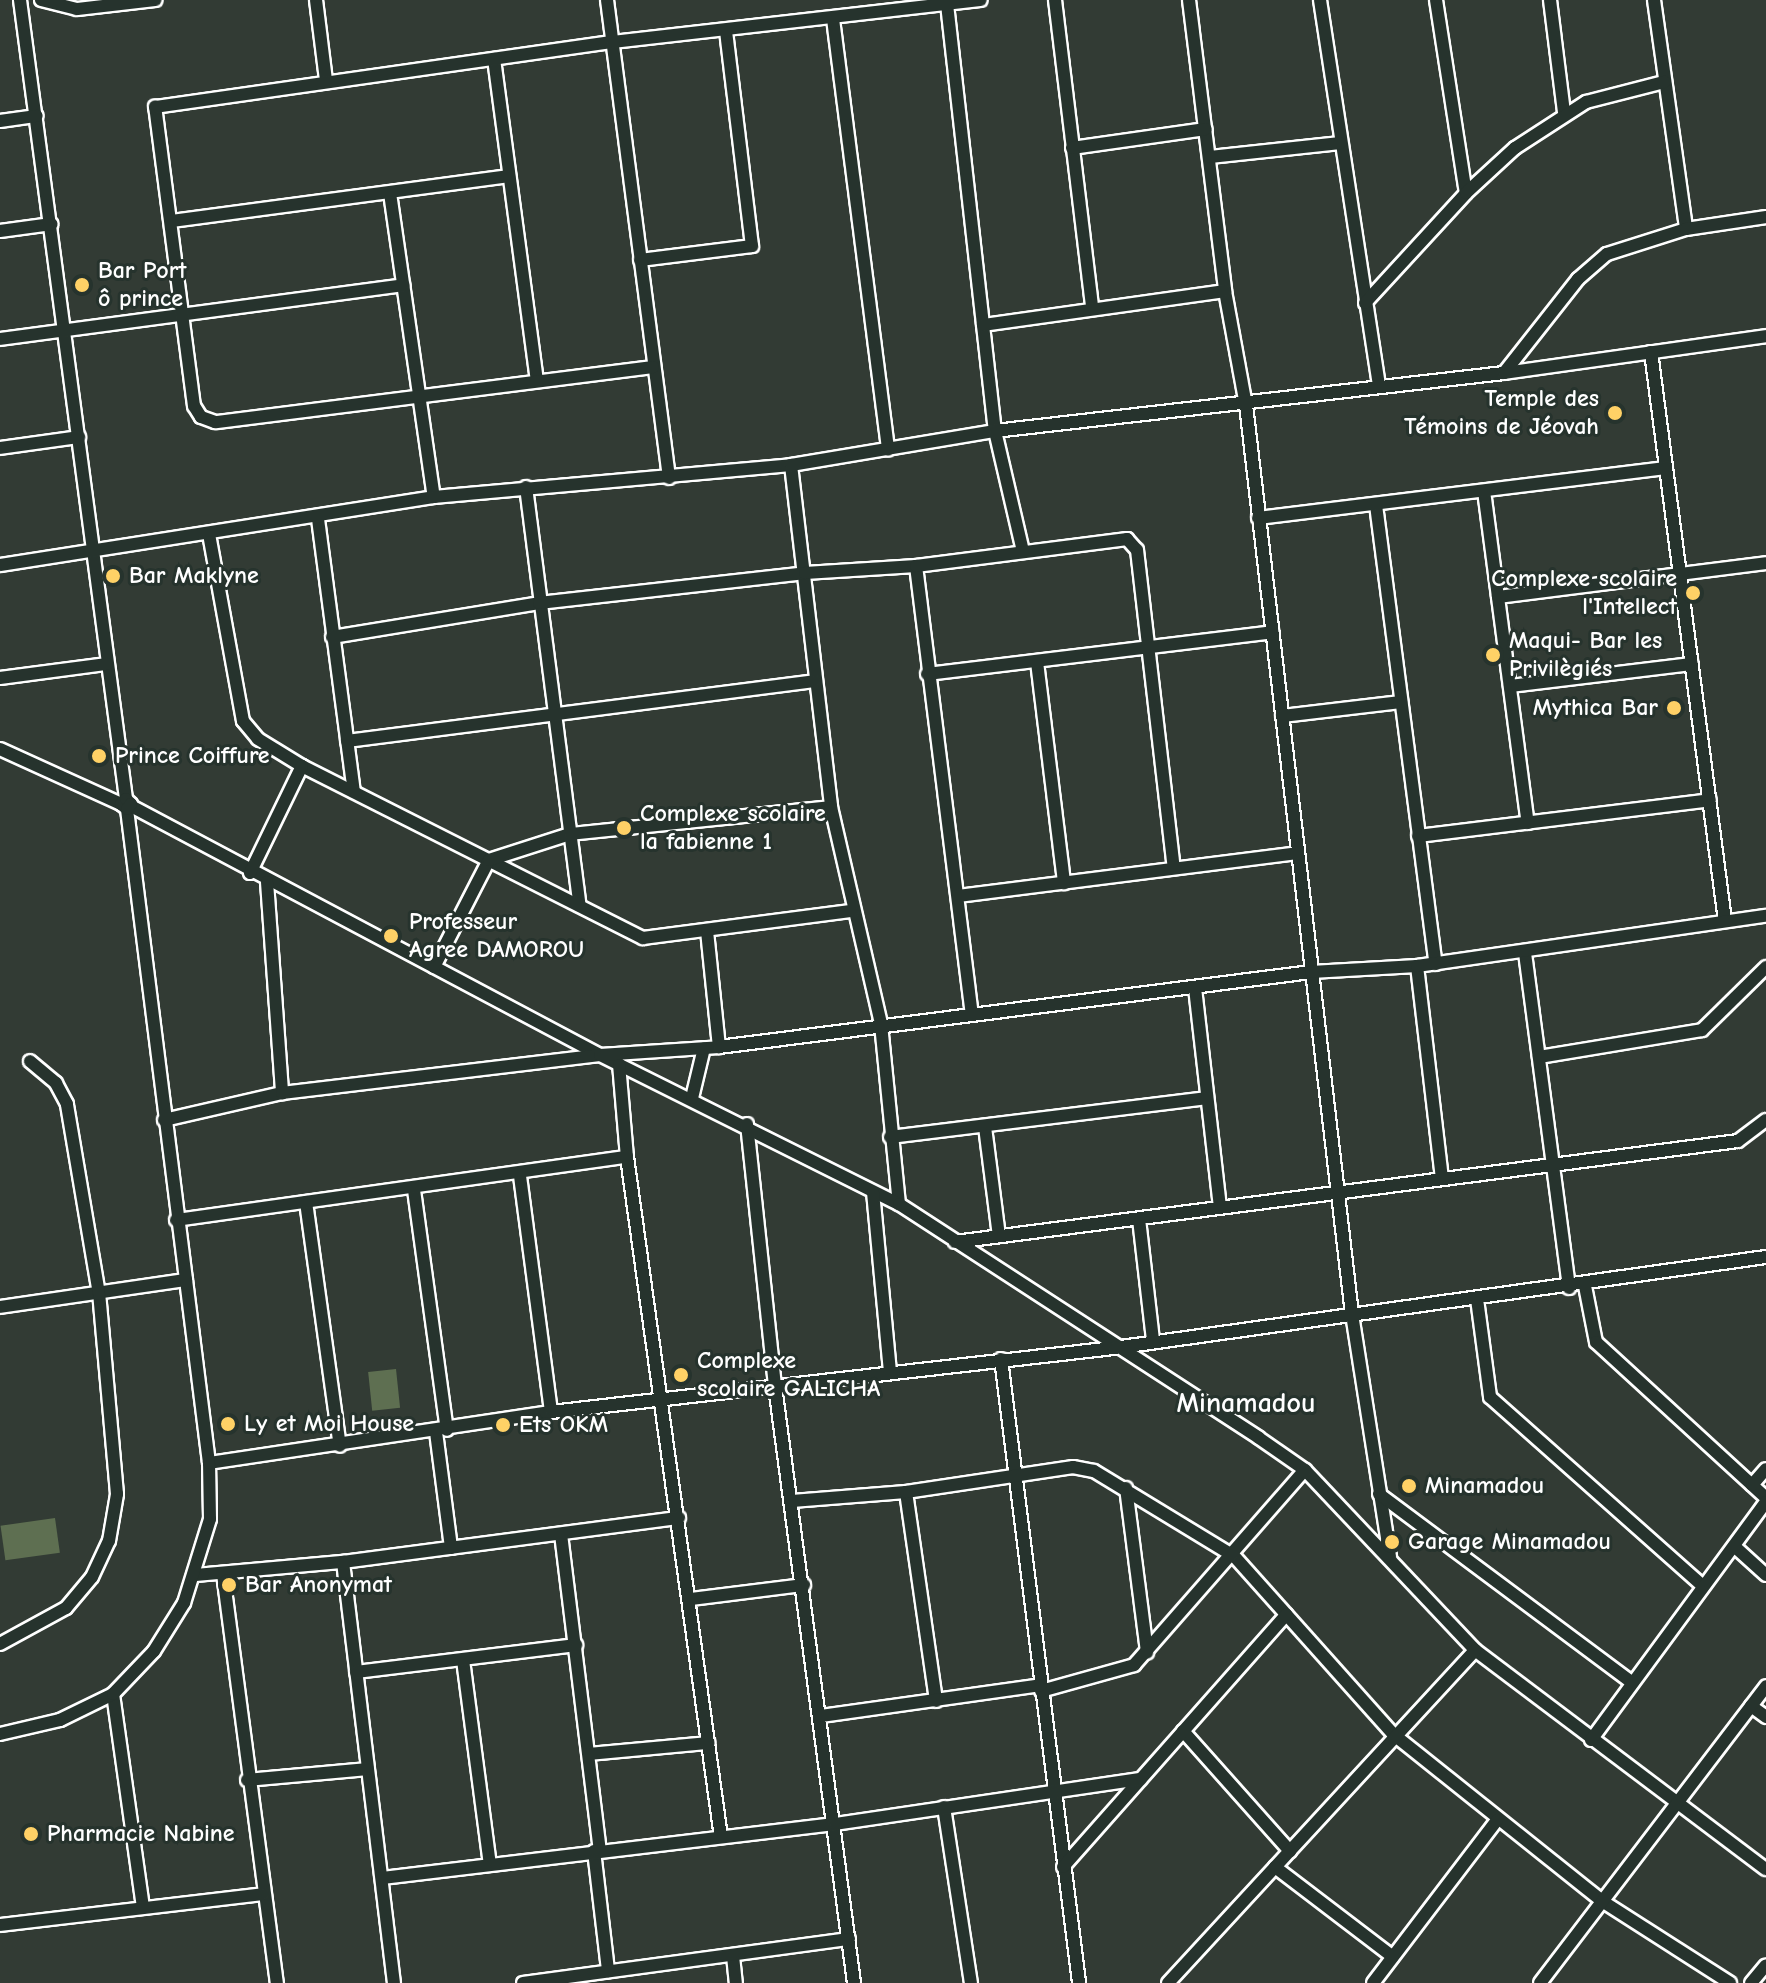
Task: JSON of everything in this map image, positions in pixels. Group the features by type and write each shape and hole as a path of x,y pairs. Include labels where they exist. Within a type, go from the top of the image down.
{"street":[{"path":"0,1734 60,1720 113,1694 154,1651 196,1575 210,1519 209,1463 91,553 66,329 20,0"},
{"path":"41,0 77,9 155,0"},
{"path":"316,0 326,80"},
{"path":"607,0 669,478"},
{"path":"653,367 208,420 194,406 155,107 326,80 612,42 981,0"},
{"path":"1055,0 1092,307"},
{"path":"1189,0 1225,291 1246,405 1311,972 1341,1190 1352,1314 1390,1557"},
{"path":"1320,0 1379,386"},
{"path":"1436,0 1466,193"},
{"path":"1550,0 1564,112"},
{"path":"1654,0 1686,229"},
{"path":"947,4 995,431 1023,551"},
{"path":"833,19 888,450"},
{"path":"640,260 752,246 726,31"},
{"path":"494,59 537,380"},
{"path":"1365,303 1466,193 1564,112 1601,96 1664,82"},
{"path":"0,121 37,116"},
{"path":"1072,148 1206,129"},
{"path":"1210,157 1340,143"},
{"path":"172,221 509,176"},
{"path":"390,193 434,497"},
{"path":"1504,373 1591,265 1607,254 1686,229 1766,217"},
{"path":"0,231 52,224"},
{"path":"0,339 403,285"},
{"path":"983,325 1092,307 1225,291"},
{"path":"0,565 318,519 434,497 791,465 995,431 1246,405 1766,336"},
{"path":"1651,352 1725,921"},
{"path":"0,448 79,437"},
{"path":"791,465 831,807 852,911 881,1024 899,1204"},
{"path":"1258,518 1666,468"},
{"path":"526,487 580,906"},
{"path":"1484,491 1528,823"},
{"path":"1376,505 1436,964"},
{"path":"318,519 354,792"},
{"path":"209,534 243,721 268,746 302,766 643,938 852,911"},
{"path":"332,637 539,603 805,573 916,566 1120,537 1132,542 1150,648 1174,868"},
{"path":"1498,597 1766,563"},
{"path":"916,566 927,674 972,1014"},
{"path":"927,674 1272,632"},
{"path":"1037,662 1064,883"},
{"path":"0,678 107,664"},
{"path":"1510,686 1692,664"},
{"path":"347,741 555,711 814,681"},
{"path":"1282,716 1401,702"},
{"path":"0,749 126,805 600,1055 747,1124 899,1204 1114,1348 1305,1470 1390,1557 1417,1594 1475,1650 1766,1869"},
{"path":"250,873 302,766"},
{"path":"1418,836 1710,800"},
{"path":"434,967 489,860 570,834 831,807"},
{"path":"958,896 1297,853"},
{"path":"267,882 282,1093"},
{"path":"164,1120 282,1093 600,1055 719,1047 881,1024 1311,972 1436,964 1766,916"},
{"path":"707,931 719,1047"},
{"path":"1525,953 1569,1288"},
{"path":"1417,966 1442,1178"},
{"path":"1539,1057 1702,1030 1766,967"},
{"path":"1195,988 1220,1206"},
{"path":"692,1098 704,1048"},
{"path":"0,1644 66,1608 92,1577 109,1541 117,1482 99,1294 67,1104 56,1083 30,1061"},
{"path":"619,1064 627,1157 691,1599 721,1837"},
{"path":"890,1137 1206,1098"},
{"path":"955,1242 1738,1141 1766,1120"},
{"path":"747,1124 775,1386 804,1585 854,1983"},
{"path":"985,1127 999,1236"},
{"path":"176,1220 520,1176 627,1157"},
{"path":"520,1176 551,1412"},
{"path":"414,1190 451,1548"},
{"path":"873,1192 890,1371"},
{"path":"306,1202 340,1446"},
{"path":"1139,1219 1153,1340"},
{"path":"209,1463 441,1431 551,1412 890,1371 1114,1348 1153,1340 1585,1286 1766,1257"},
{"path":"0,1307 186,1280"},
{"path":"1585,1286 1596,1342 1766,1500 1591,1740"},
{"path":"1477,1299 1490,1397 1703,1586"},
{"path":"1001,1359 1079,1983"},
{"path":"792,1501 906,1492 1085,1468 1126,1488 1234,1556 1393,1734 1497,1820 1602,1901 1730,1983"},
{"path":"1752,1485 1766,1469"},
{"path":"821,1716 1041,1688 1116,1673 1147,1653 1234,1556 1305,1470"},
{"path":"1126,1488 1147,1653"},
{"path":"906,1492 936,1701"},
{"path":"1379,1494 1631,1682"},
{"path":"196,1575 343,1562 679,1518"},
{"path":"561,1534 613,1975"},
{"path":"1734,1546 1766,1575"},
{"path":"343,1562 394,1983"},
{"path":"223,1574 247,1780 277,1983"},
{"path":"691,1599 804,1585"},
{"path":"1063,1867 1286,1615"},
{"path":"356,1672 576,1645"},
{"path":"1168,1983 1393,1734 1475,1650"},
{"path":"463,1660 490,1864"},
{"path":"1540,1983 1766,1686"},
{"path":"113,1694 143,1908"},
{"path":"1751,1706 1766,1717"},
{"path":"1183,1731 1290,1851"},
{"path":"589,1754 708,1743"},
{"path":"247,1780 368,1769"},
{"path":"382,1878 835,1824 1141,1779"},
{"path":"944,1807 971,1983"},
{"path":"1373,1983 1497,1820"},
{"path":"1275,1867 1393,1957"},
{"path":"0,1925 263,1894"},
{"path":"525,1983 613,1975 849,1939"},
{"path":"733,1956 736,1983"},
{"path":"1751,1983 1766,1965"}],"green space":[{"path":"396,1369 400,1408 372,1411 368,1372"},
{"path":"55,1518 60,1553 5,1560 1,1526"}],"place":[{"name":"Bar Port ô prince","path":"82,285"},
{"name":"Temple des Témoins de Jéovah","path":"1615,413"},
{"name":"Bar Maklyne","path":"113,576"},
{"name":"Complexe scolaire l'Intellect","path":"1693,593"},
{"name":"Maqui- Bar les Privilègiés","path":"1493,655"},
{"name":"Mythica Bar","path":"1674,708"},
{"name":"Prince Coiffure","path":"99,756"},
{"name":"Complexe scolaire la fabienne 1","path":"624,828"},
{"name":"Professeur Agree DAMOROU","path":"391,936"},
{"name":"Complexe scolaire GALICHA","path":"681,1375"},
{"name":"Ly et Moi House","path":"228,1424"},
{"name":"Ets OKM","path":"503,1425"},
{"name":"Minamadou","path":"1409,1486"},
{"name":"Garage Minamadou","path":"1392,1542"},
{"name":"Bar Anonymat","path":"229,1585"},
{"name":"Pharmacie Nabine","path":"31,1834"}],"district":[{"name":"Minamadou","path":"1246,1403"}]}
